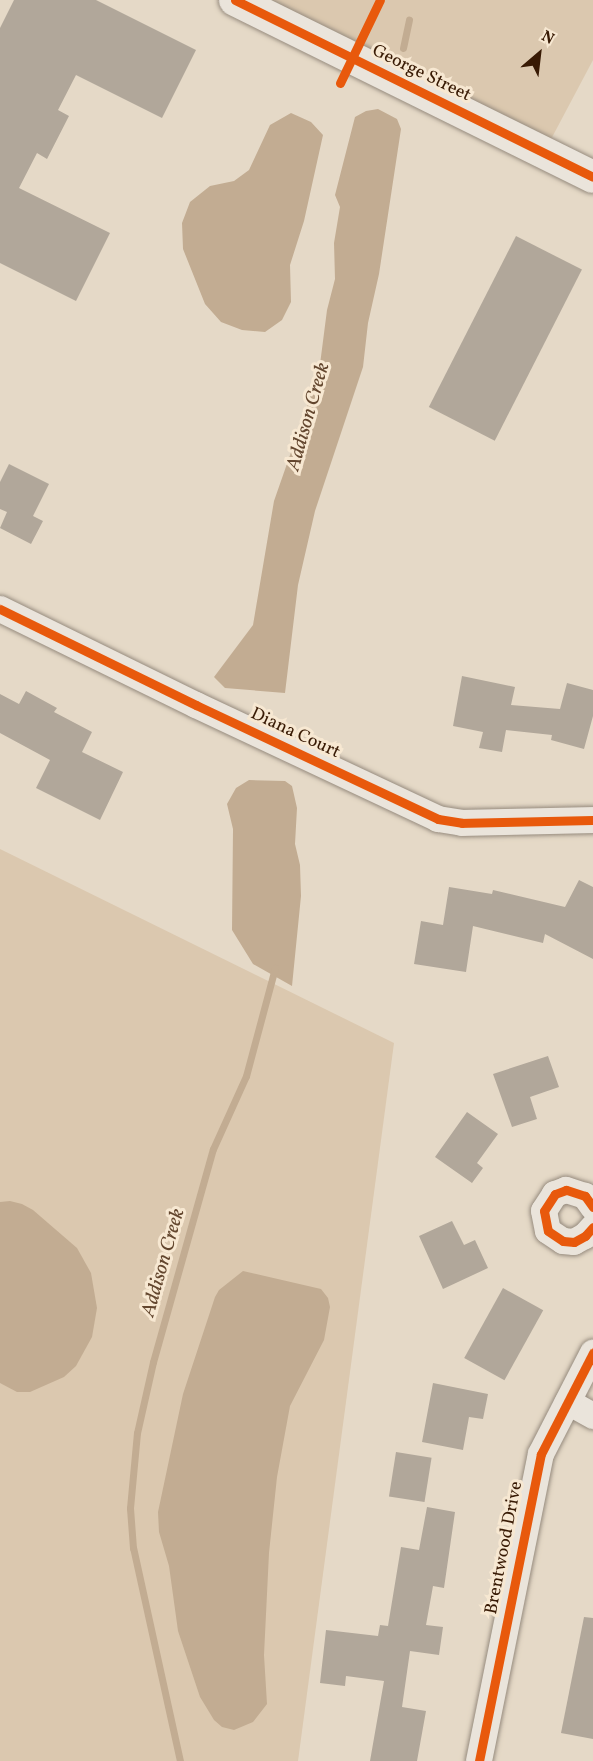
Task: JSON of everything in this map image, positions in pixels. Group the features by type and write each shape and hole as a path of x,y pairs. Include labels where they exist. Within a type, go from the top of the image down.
{"street":[{"name":"George Street","path":"234,0 593,177"},
{"name":"Diana Court","path":"0,609 196,705 438,819 462,823 593,820"},
{"path":"593,1207 585,1196 566,1190 555,1194 544,1211 548,1231 563,1241 574,1242 585,1236 593,1227"},
{"name":"Brentwood Drive","path":"479,1761 541,1454 593,1353"},
{"path":"568,1402 593,1416"}],"shaded area":[{"path":"260,0 593,0 593,60 549,143"},
{"path":"0,849 394,1043 298,1761 0,1761"}],"water":[{"path":"378,109 397,119 401,129 379,274 368,323 363,367 315,511 298,585 285,693 225,688 214,677 253,625 274,501 319,372 327,310 335,279 334,243 340,207 335,195 355,117 366,111"},
{"path":"291,113 311,122 323,135 304,221 290,265 291,302 282,320 265,332 242,330 221,322 205,304 183,249 182,223 190,202 210,186 234,181 249,170 270,125"},
{"path":"249,780 285,781 292,786 297,808 295,844 300,865 301,896 292,986 253,964 232,930 233,829 227,804 236,788"},
{"path":"10,1201 33,1210 77,1248 91,1273 97,1308 92,1337 76,1366 64,1377 30,1392 17,1392 0,1383 0,1202"},
{"path":"243,1271 321,1289 328,1298 330,1307 324,1340 290,1406 277,1477 269,1553 264,1655 267,1704 253,1722 234,1730 222,1727 214,1720 200,1697 178,1631 169,1566 159,1532 158,1512 183,1394 215,1297 219,1290"}],"building":[{"path":"14,0 96,0 196,50 162,118 76,75 58,110 69,116 47,159 37,153 19,188 110,233 76,301 0,263 0,28"},
{"path":"516,236 582,270 495,441 429,407"},
{"path":"9,464 49,484 33,516 43,521 31,544 0,528 7,512 0,509 0,482"},
{"path":"462,676 515,687 511,705 560,709 567,683 593,690 593,716 584,749 551,740 552,735 506,730 502,752 479,748 483,732 453,726"},
{"path":"26,691 57,708 54,712 92,732 82,752 123,772 100,820 36,788 50,760 0,733 0,694 19,704"},
{"path":"579,880 593,887 593,959 545,934 543,943 473,926 466,972 414,964 421,921 443,925 449,887 492,894 493,890 565,907"},
{"path":"548,1056 559,1087 530,1097 537,1119 512,1127 493,1074"},
{"path":"467,1112 498,1134 477,1163 483,1168 472,1183 435,1157"},
{"path":"452,1221 464,1245 475,1240 488,1268 443,1289 419,1236"},
{"path":"503,1288 543,1310 504,1380 464,1358"},
{"path":"433,1383 488,1394 483,1419 469,1417 463,1450 422,1442"},
{"path":"396,1452 432,1458 425,1502 389,1496"},
{"path":"427,1507 455,1512 444,1588 433,1586 426,1625 443,1627 439,1655 410,1651 402,1707 426,1711 417,1761 370,1761 384,1681 346,1676 345,1686 320,1683 326,1630 378,1636 380,1625 388,1626 401,1547 419,1550"},
{"path":"584,1617 593,1618 593,1739 561,1733"}],"waterway":[{"name":"Addison Creek","path":"403,48 409,20"},
{"name":"Addison Creek","path":"180,1761 133,1548 130,1508 137,1433 153,1362 213,1149 246,1076 275,968"}],"cycle path":[{"path":"235,0 593,177"},
{"path":"340,83 380,0"},
{"path":"0,609 196,705 438,819 462,823 593,820"},
{"path":"593,1207 585,1196 566,1190 555,1194 544,1211 548,1231 563,1241 574,1242 585,1236 593,1227"},
{"path":"479,1761 541,1454 593,1353"}]}
